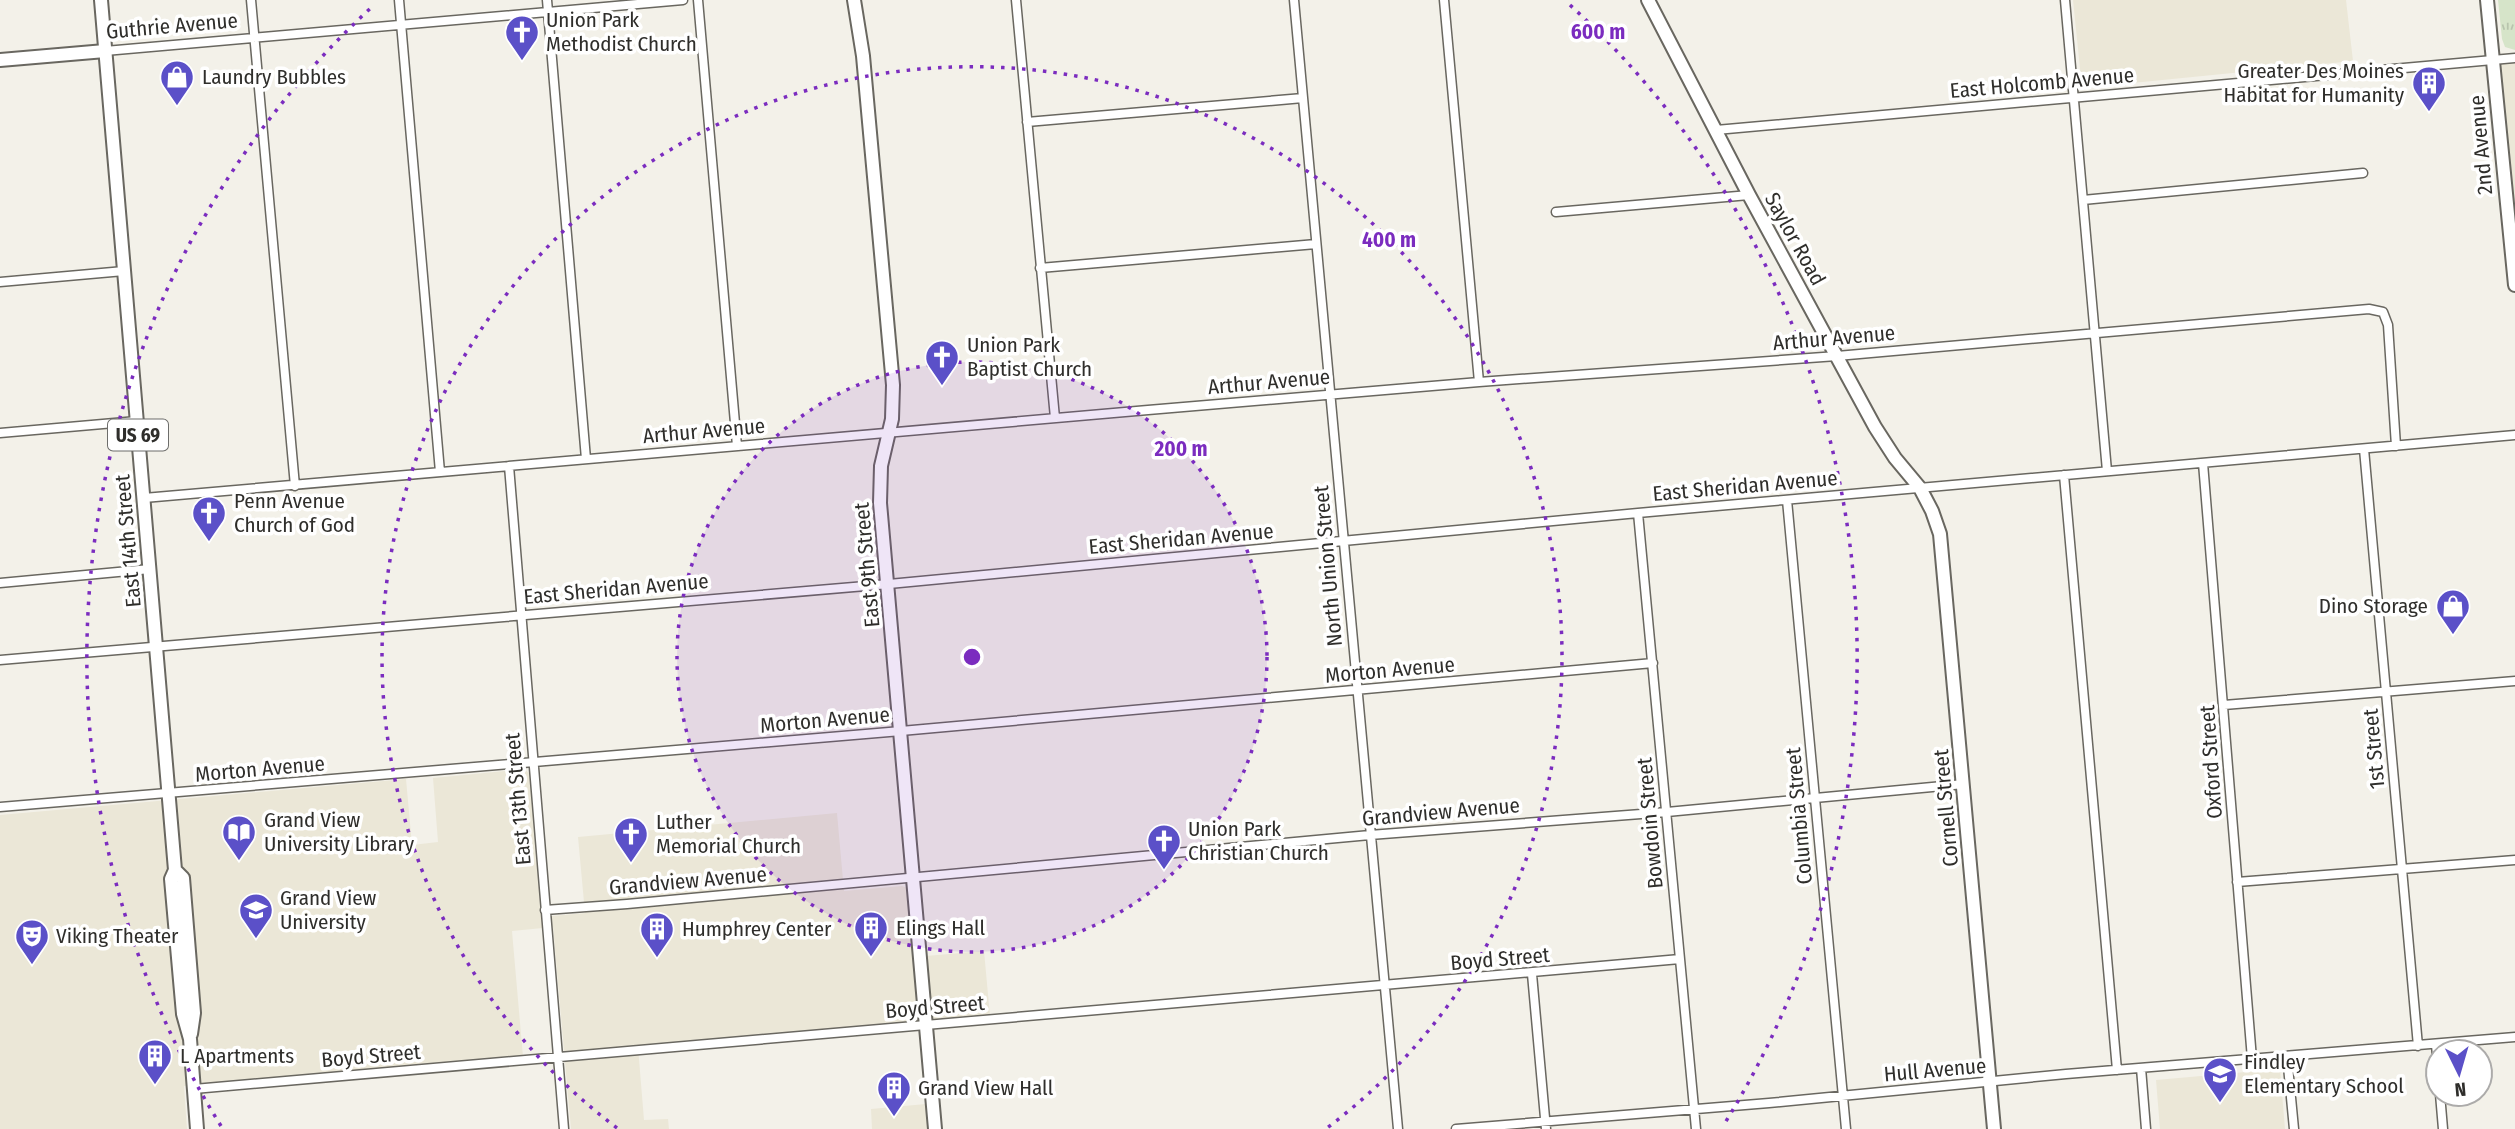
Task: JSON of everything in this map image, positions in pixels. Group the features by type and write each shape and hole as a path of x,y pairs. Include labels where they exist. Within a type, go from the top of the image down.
{"street":[{"name":"East 14th Street","path":"101,0 169,794 175,870 171,879 183,1014 190,1039 197,1129"},
{"path":"251,0 295,486"},
{"path":"399,0 440,472"},
{"path":"547,0 586,459"},
{"name":"Guthrie Avenue","path":"0,60 683,0"},
{"path":"698,0 737,446"},
{"name":"East 9th Street","path":"854,0 863,56 889,341 893,400 890,434 881,466 880,484 935,1129"},
{"path":"1016,0 1055,418"},
{"name":"North Union Street","path":"1294,0 1398,1129"},
{"path":"1444,0 1479,382"},
{"name":"Saylor Road","path":"1648,0 1749,195 1881,437 1920,488"},
{"path":"2065,0 2107,471"},
{"name":"2nd Avenue","path":"2487,0 2515,285"},
{"name":"East Holcomb Avenue","path":"1716,130 2515,58"},
{"path":"1027,122 1303,98"},
{"path":"2083,200 2363,173"},
{"path":"1556,212 1749,195"},
{"path":"1040,268 1316,244"},
{"path":"0,282 124,271"},
{"name":"Arthur Avenue","path":"144,498 1055,418 1479,382 1837,356 2369,309 2383,312 2388,325 2396,446"},
{"path":"0,433 137,421"},
{"name":"East Sheridan Avenue","path":"0,660 889,584 1638,513 2515,435"},
{"name":"1st Street","path":"2364,449 2418,1046"},
{"name":"Oxford Street","path":"2203,463 2252,1059"},
{"name":"East 13th Street","path":"509,466 564,1129"},
{"path":"2064,475 2118,1070"},
{"name":"Cornell Street","path":"1920,488 1940,534 1994,1129"},
{"name":"Columbia Street","path":"1787,500 1846,1129"},
{"name":"Bowdoin Street","path":"1638,513 1696,1129"},
{"path":"0,583 150,569"},
{"name":"Morton Avenue","path":"0,807 901,731 1653,663"},
{"path":"2224,705 2515,681"},
{"name":"Grandview Avenue","path":"545,910 1964,784"},
{"path":"2237,882 2515,860"},
{"name":"Boyd Street","path":"194,1089 1680,960"},
{"path":"1532,974 1545,1125"},
{"name":"Hull Avenue","path":"2494,1039 2515,1037"},
{"name":"Hull Avenue","path":"1456,1129 1545,1125 2118,1070 2362,1048 2424,1046"},
{"path":"2287,1056 2294,1129"},
{"path":"2141,1068 2146,1129"},
{"path":"2441,1108 2443,1129"}],"shaded area":[{"path":"2073,0 2346,0 2353,61 2082,88"},
{"path":"2515,58 2515,285 2493,60"},
{"name":"Grand View University","path":"524,769 530,774 542,917 585,913 578,837 837,813 844,891 902,886 907,888 914,957 984,951 990,1016 926,1022 935,1129 872,1129 871,1109 926,1104 919,1023 638,1047 644,1120 668,1119 669,1129 571,1129 553,927 512,931 523,1057 184,1086 187,1129 0,1129 0,815 406,779 412,845 438,842 433,778"},
{"name":"Findley Elementary School","path":"2280,1069 2285,1129 2160,1129 2156,1080"}],"green space":[{"path":"2498,0 2515,0 2515,50 2505,47 2502,39"}],"place":[{"name":"Union Park Methodist Church","path":"522,62"},
{"name":"Laundry Bubbles","path":"177,107"},
{"name":"Greater Des Moines Habitat for Humanity","path":"2429,113"},
{"name":"Union Park Baptist Church","path":"942,387"},
{"name":"Penn Avenue Church of God","path":"209,543"},
{"name":"Dino Storage","path":"2453,636"},
{"name":"Grand View University Library","path":"239,862"},
{"name":"Luther Memorial Church","path":"631,864"},
{"name":"Union Park Christian Church","path":"1164,871"},
{"name":"Grand View University","path":"256,940"},
{"name":"Elings Hall","path":"871,958"},
{"name":"Humphrey Center","path":"657,959"},
{"name":"Viking Theater","path":"32,966"},
{"name":"L Apartments","path":"155,1086"},
{"name":"Findley Elementary School","path":"2220,1104"},
{"name":"Grand View Hall","path":"894,1118"}]}
